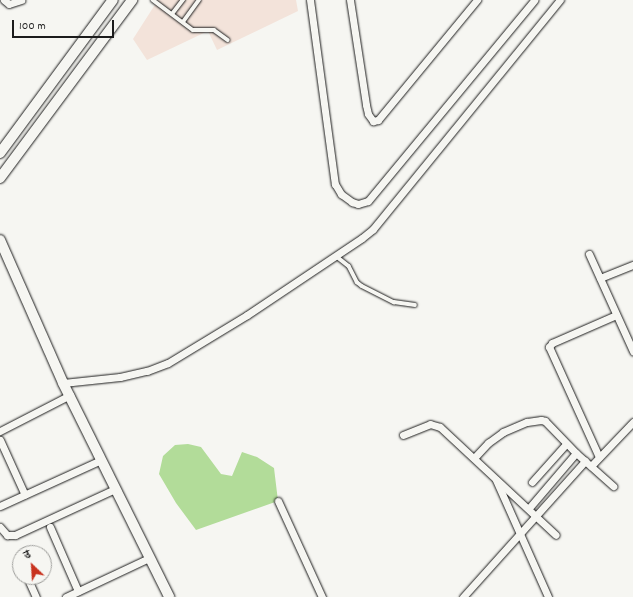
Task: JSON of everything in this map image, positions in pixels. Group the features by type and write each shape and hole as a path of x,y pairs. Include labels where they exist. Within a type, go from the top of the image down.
{"street":[{"path":"4,0 9,4 21,0"},
{"path":"0,153 113,0"},
{"path":"0,178 132,0"},
{"path":"310,0 335,184 341,194 352,202 363,204 368,201 534,0"},
{"path":"350,0 366,105 368,114 373,121 378,120 477,0"},
{"path":"63,383 120,377 147,371 168,363 247,315 373,229 560,0"},
{"path":"0,240 63,383 169,597"},
{"path":"589,254 633,351"},
{"path":"600,278 633,265"},
{"path":"599,457 549,347 552,343 616,314"},
{"path":"0,431 70,395"},
{"path":"474,458 488,443 503,432 536,420 545,421 576,454 612,486"},
{"path":"591,466 633,422"},
{"path":"403,435 424,426 434,424 440,427 529,508 556,535"},
{"path":"0,440 25,495"},
{"path":"532,482 566,444"},
{"path":"529,508 576,454"},
{"path":"0,506 101,460"},
{"path":"463,597 585,461"},
{"path":"495,478 518,534 548,597"},
{"path":"0,527 7,535 16,535 115,489"},
{"path":"278,501 322,597"},
{"path":"50,527 78,591"},
{"path":"66,597 149,558"},
{"path":"31,585 36,597"}],"lane":[{"path":"153,0 193,30 211,30 228,40"},
{"path":"172,14 183,0"},
{"path":"183,22 199,0"},
{"path":"335,256 346,263 357,282 362,286 394,302 415,306"}],"shaded area":[{"path":"158,0 296,0 298,11 217,50 208,31 147,60 133,39"}],"green space":[{"path":"188,444 201,447 221,474 232,476 242,452 257,457 274,468 278,501 196,530 176,503 159,474 163,456 175,445"}]}
